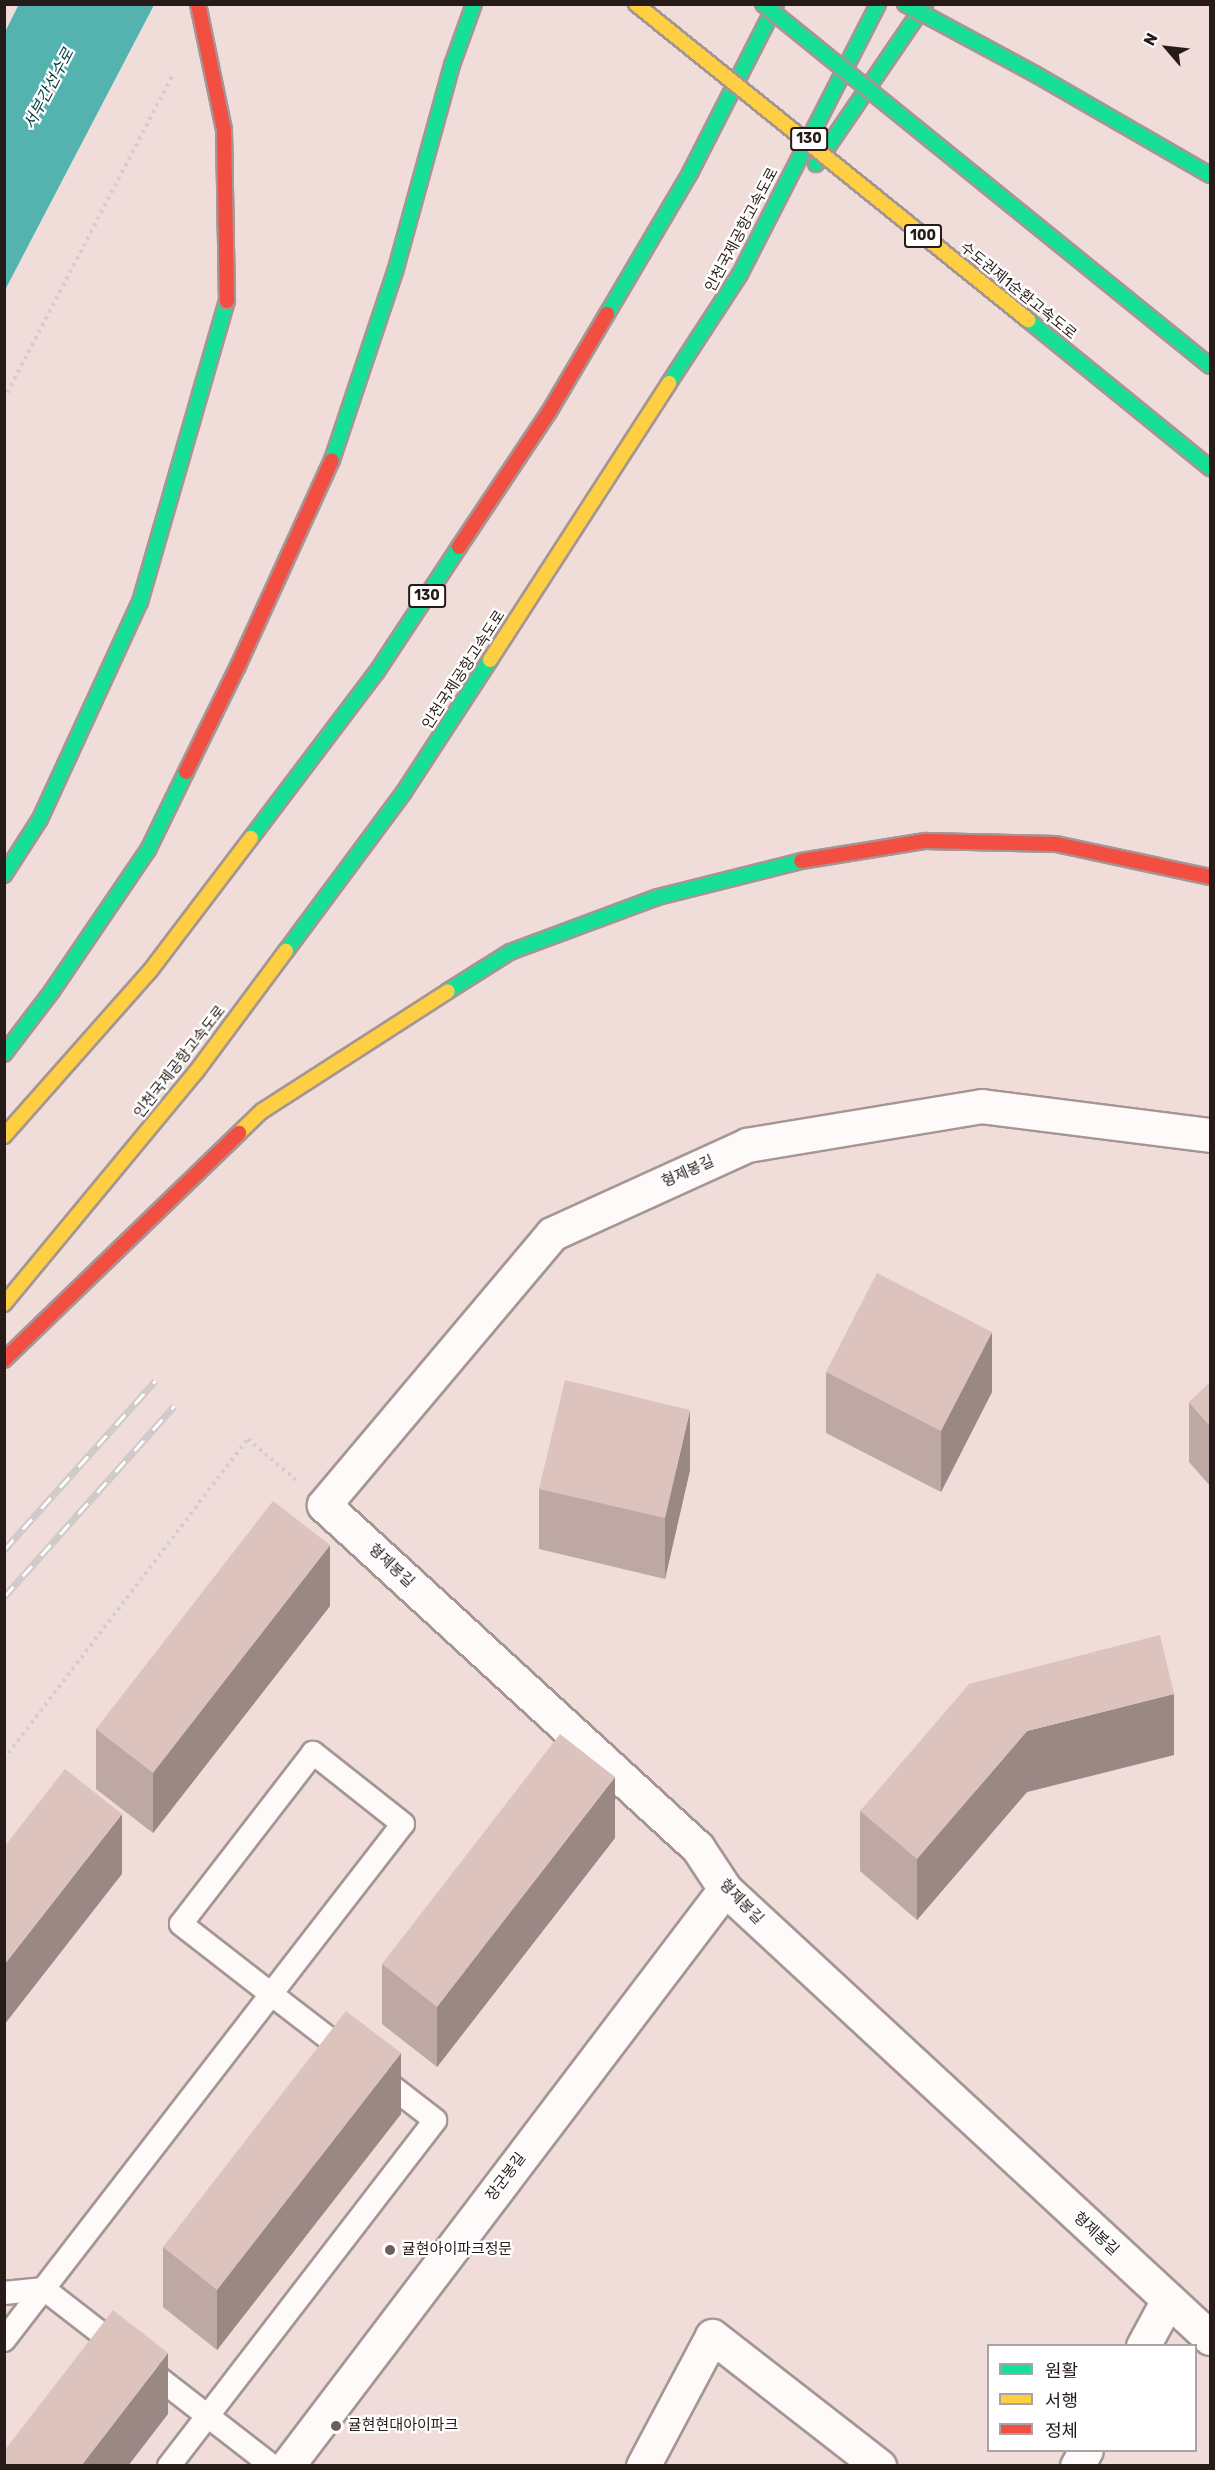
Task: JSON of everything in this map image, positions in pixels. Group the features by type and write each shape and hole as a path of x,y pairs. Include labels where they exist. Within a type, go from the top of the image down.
{"highway":[{"path":"4,875 40,819 140,602 227,301 224,130 198,4"},
{"path":"4,1054 52,991 148,850 238,666 327,474 395,272 452,65 474,4"},
{"name":"수도권제1순환고속도로","path":"636,4 1210,468"},
{"path":"763,4 1210,366"},
{"name":"130","path":"4,1136 150,971 376,673 555,402 690,173 776,4"},
{"name":"인천국제공항고속도로","path":"4,1304 196,1072 404,792 740,274 878,4"},
{"path":"905,4 1035,74 1210,175"},
{"path":"740,274 925,4"},
{"path":"4,1360 261,1111 384,1030 510,952 658,897 770,867 925,841 1056,844 1210,877"}],"street":[{"name":"형제봉길","path":"1210,1135 982,1106 747,1145 552,1234 324,1505 698,1848 725,1889 1210,2338"},
{"name":"장군봉길","path":"287,2466 725,1889"},
{"path":"1144,2344 1167,2300"},
{"path":"643,2466 712,2336 879,2466"},
{"path":"1077,2466 1085,2452"}],"lane":[{"path":"4,2340 44,2289 271,1994 403,1824 313,1754 181,1924 271,1994 435,2120 169,2466"},
{"path":"4,2293 44,2289 272,2466"}],"path":[{"path":"4,399 177,67"},
{"path":"4,1759 248,1439 324,1505"}],"water":[{"name":"서부간선수로","path":"19,4 154,5 5,290 5,32"}],"building":[{"path":"877,1273 992,1332 941,1431 826,1372"},
{"path":"565,1380 690,1410 665,1518 539,1489"},
{"path":"1210,1382 1210,1426 1189,1402"},
{"path":"273,1501 330,1545 153,1773 96,1729"},
{"path":"1160,1635 1174,1694 1027,1731 917,1859 860,1811 969,1684"},
{"path":"560,1734 615,1777 437,2007 382,1964"},
{"path":"65,1769 122,1814 4,1965 4,1847"},
{"path":"346,2011 401,2053 217,2290 163,2247"},
{"path":"113,2310 168,2353 81,2466 4,2466 4,2451"}],"railway":[{"path":"4,1550 155,1381"},
{"path":"4,1597 174,1406"}],"traffic: fast":[{"path":"332,460 395,272 452,65 474,4"},
{"path":"763,4 1210,366"},
{"path":"607,314 690,173 776,4"},
{"path":"669,383 740,274 878,4"},
{"path":"905,4 1035,74 1210,175"},
{"path":"816,164 925,4"},
{"path":"4,875 40,819 140,602 227,301"},
{"path":"1028,320 1210,468"},
{"path":"251,838 376,673 459,547"},
{"path":"286,951 404,792 490,660"},
{"path":"4,1054 52,991 148,850 186,772"},
{"path":"448,991 510,952 658,897 801,861"}],"traffic: slow":[{"path":"636,4 1028,320"},
{"path":"490,660 669,383"},
{"path":"4,1136 150,971 251,838"},
{"path":"4,1304 196,1072 286,951"},
{"path":"239,1133 262,1111 448,991"}],"traffic: jam":[{"path":"198,4 224,130 227,301"},
{"path":"459,547 549,412 607,314"},
{"path":"186,772 238,666 332,460"},
{"path":"801,861 925,841 1056,844 1210,877"},
{"path":"4,1360 239,1133"}],"place":[{"name":"귤현아이파크정문","path":"390,2250"},
{"name":"귤현현대아이파크","path":"336,2426"}]}
